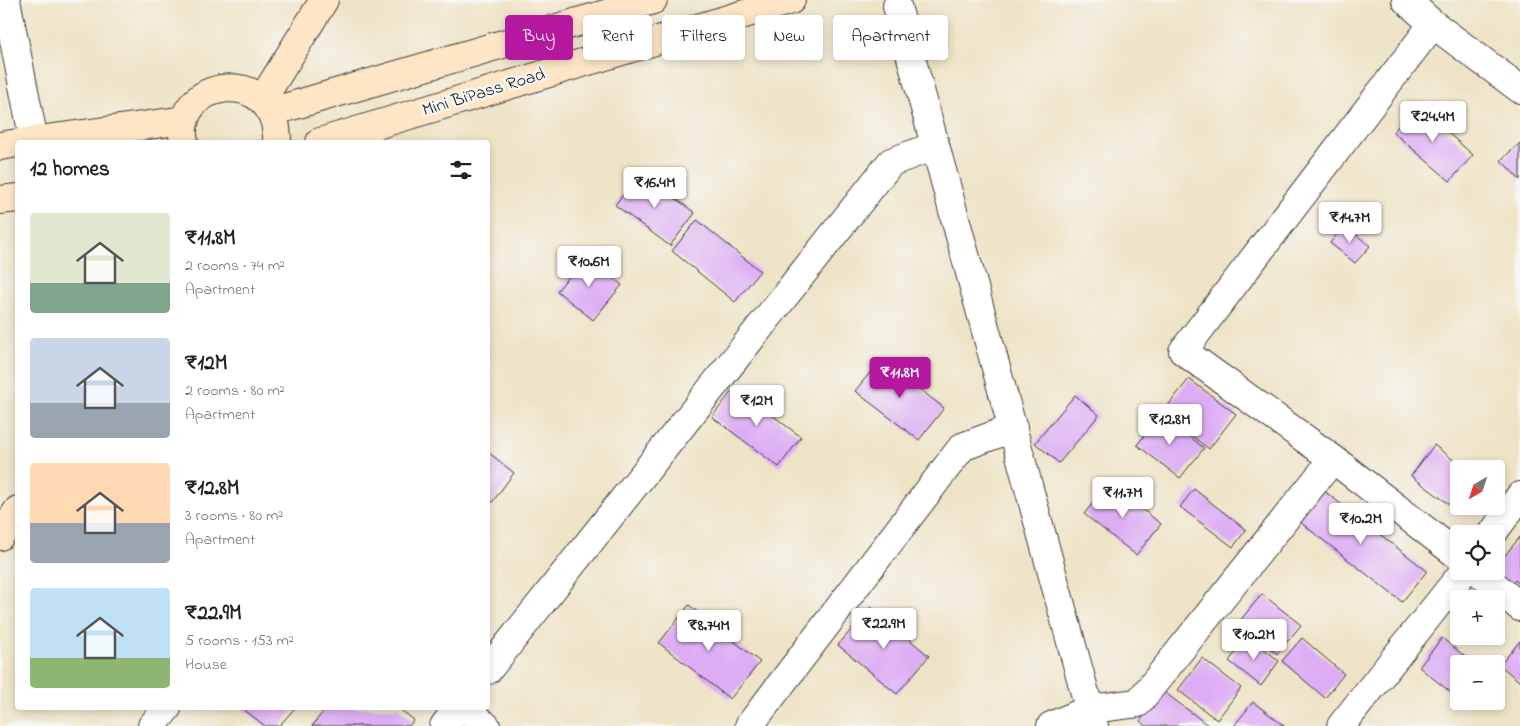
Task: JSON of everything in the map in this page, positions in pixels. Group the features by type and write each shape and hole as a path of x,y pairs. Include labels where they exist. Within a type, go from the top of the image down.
{"street":[{"path":"6,0 25,140"},
{"path":"266,106 324,0"},
{"path":"266,106 653,0"},
{"name":"Mini BiPass Road","path":"327,140 791,0"},
{"path":"1406,0 1433,24 1520,89"},
{"path":"897,6 1092,717"},
{"path":"1433,24 1183,351 1333,459 1450,549"},
{"path":"54,140 184,131 192,106 204,95 218,89 234,88 248,91 266,106 276,127 277,140"},
{"path":"0,146 15,144"},
{"path":"490,667 891,162 935,146"},
{"path":"0,200 15,198"},
{"path":"749,726 962,447 1013,428"},
{"path":"1051,726 1092,717 1138,703 1333,459"},
{"path":"1499,525 1520,496"},
{"path":"0,536 15,514"},
{"path":"1340,726 1457,580"},
{"path":"1488,580 1520,607"},
{"path":"152,726 165,710"},
{"path":"444,726 458,710"},
{"path":"463,710 486,726"}],"building":[{"path":"1417,105 1473,155 1450,181 1393,132"},
{"path":"1520,143 1520,180 1501,160"},
{"path":"640,172 695,213 670,246 615,205"},
{"path":"697,220 760,271 735,302 672,251"},
{"path":"1344,225 1370,246 1355,263 1330,243"},
{"path":"586,255 622,285 593,320 557,291"},
{"path":"881,359 944,408 919,440 855,391"},
{"path":"1189,379 1236,414 1209,449 1162,413"},
{"path":"735,387 801,437 779,467 712,417"},
{"path":"1075,395 1099,415 1059,463 1035,443"},
{"path":"1161,414 1204,448 1180,478 1137,445"},
{"path":"1434,445 1453,460 1450,460 1450,505 1411,476"},
{"path":"490,454 514,473 490,505"},
{"path":"1109,483 1161,524 1136,555 1084,514"},
{"path":"1319,487 1427,571 1402,602 1295,518"},
{"path":"1194,489 1246,530 1233,547 1180,507"},
{"path":"1520,537 1520,585 1514,579 1509,585 1504,580 1505,555"},
{"path":"1262,594 1301,625 1277,654 1238,623"},
{"path":"689,605 760,662 730,699 659,643"},
{"path":"871,607 929,656 897,694 838,645"},
{"path":"1248,636 1279,661 1261,686 1229,661"},
{"path":"1302,638 1344,674 1325,698 1282,661"},
{"path":"1442,638 1463,655 1450,655 1450,692 1419,667"},
{"path":"1520,641 1520,682 1505,669 1505,659"},
{"path":"1202,658 1241,688 1217,720 1178,690"},
{"path":"1163,691 1209,726 1146,726 1140,721"},
{"path":"1253,702 1284,726 1234,726"},
{"path":"245,710 293,710 279,726 265,726"},
{"path":"324,710 401,710 414,720 409,726 312,726"}]}
